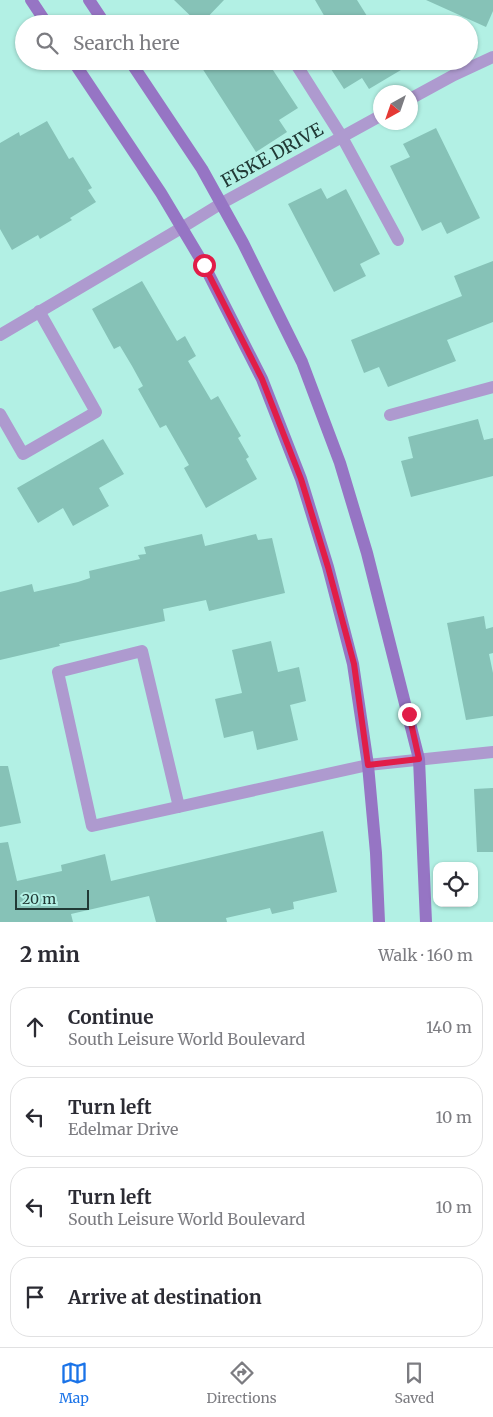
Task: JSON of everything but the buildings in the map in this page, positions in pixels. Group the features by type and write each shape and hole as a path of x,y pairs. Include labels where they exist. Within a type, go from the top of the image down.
{"street":[{"path":"32,0 42,15"},
{"path":"89,0 99,15"},
{"path":"478,64 493,57"},
{"path":"79,70 182,227 204,265 262,379 301,479 328,567 354,664 368,765 376,853 379,922"},
{"path":"136,70 202,169 222,203 302,362 340,462 370,562 419,759 426,922"},
{"path":"300,70 342,137 398,240"},
{"path":"418,95 465,70"},
{"name":"FISKE DRIVE","path":"0,335 222,203 373,120"},
{"path":"0,414 23,454 96,412 39,311"},
{"path":"390,415 493,387"},
{"path":"179,807 142,651 58,672 92,826 179,807 368,765 493,752"}],"route":[{"path":"204,265 262,379 301,479 328,567 354,664 368,765 419,759 409,714"}]}
